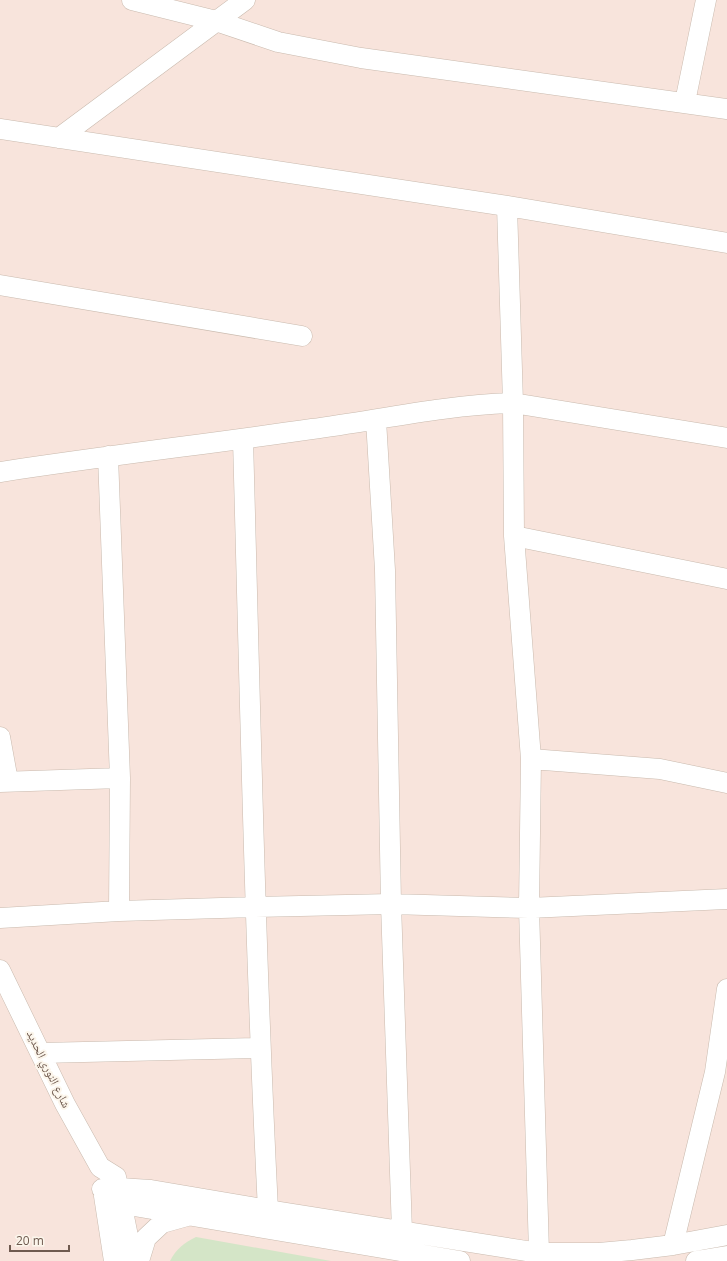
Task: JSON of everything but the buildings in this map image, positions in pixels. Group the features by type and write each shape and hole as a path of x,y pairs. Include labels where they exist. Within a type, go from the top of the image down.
{"street":[{"path":"132,0 216,21 278,42 361,58 727,109"},
{"path":"59,138 245,0"},
{"path":"685,102 706,0"},
{"path":"0,129 507,206 727,243"},
{"path":"507,206 513,403 514,536 530,759 529,908 539,1252"},
{"path":"0,285 302,336"},
{"path":"0,472 108,456 244,439 478,404 513,403 727,438"},
{"path":"376,420 385,570 391,904 402,1232"},
{"path":"244,439 255,907 268,1210"},
{"path":"108,456 120,778 119,911"},
{"path":"514,536 727,579"},
{"path":"0,737 4,782 120,778"},
{"path":"530,759 660,768 727,783"},
{"path":"0,918 119,911 255,907 391,904 529,908 727,899"},
{"name":"شارع النوري الحديد","path":"0,970 66,1104 100,1167 116,1177 112,1198 114,1261"},
{"path":"673,1245 721,1071 727,989"},
{"path":"41,1053 260,1048"},
{"path":"112,1198 151,1190 402,1232 539,1252 599,1253 673,1245 727,1235"},
{"path":"112,1198 134,1206 460,1261"},
{"name":"شارع النوري الحديد","path":"112,1198 133,1261"},
{"path":"139,1261 146,1238 162,1224 190,1215"},
{"path":"696,1261 727,1256"}],"shaded area":[{"path":"0,0 727,0 727,1261 0,1261"}],"green space":[{"path":"196,1237 331,1261 170,1261 181,1247"}]}
